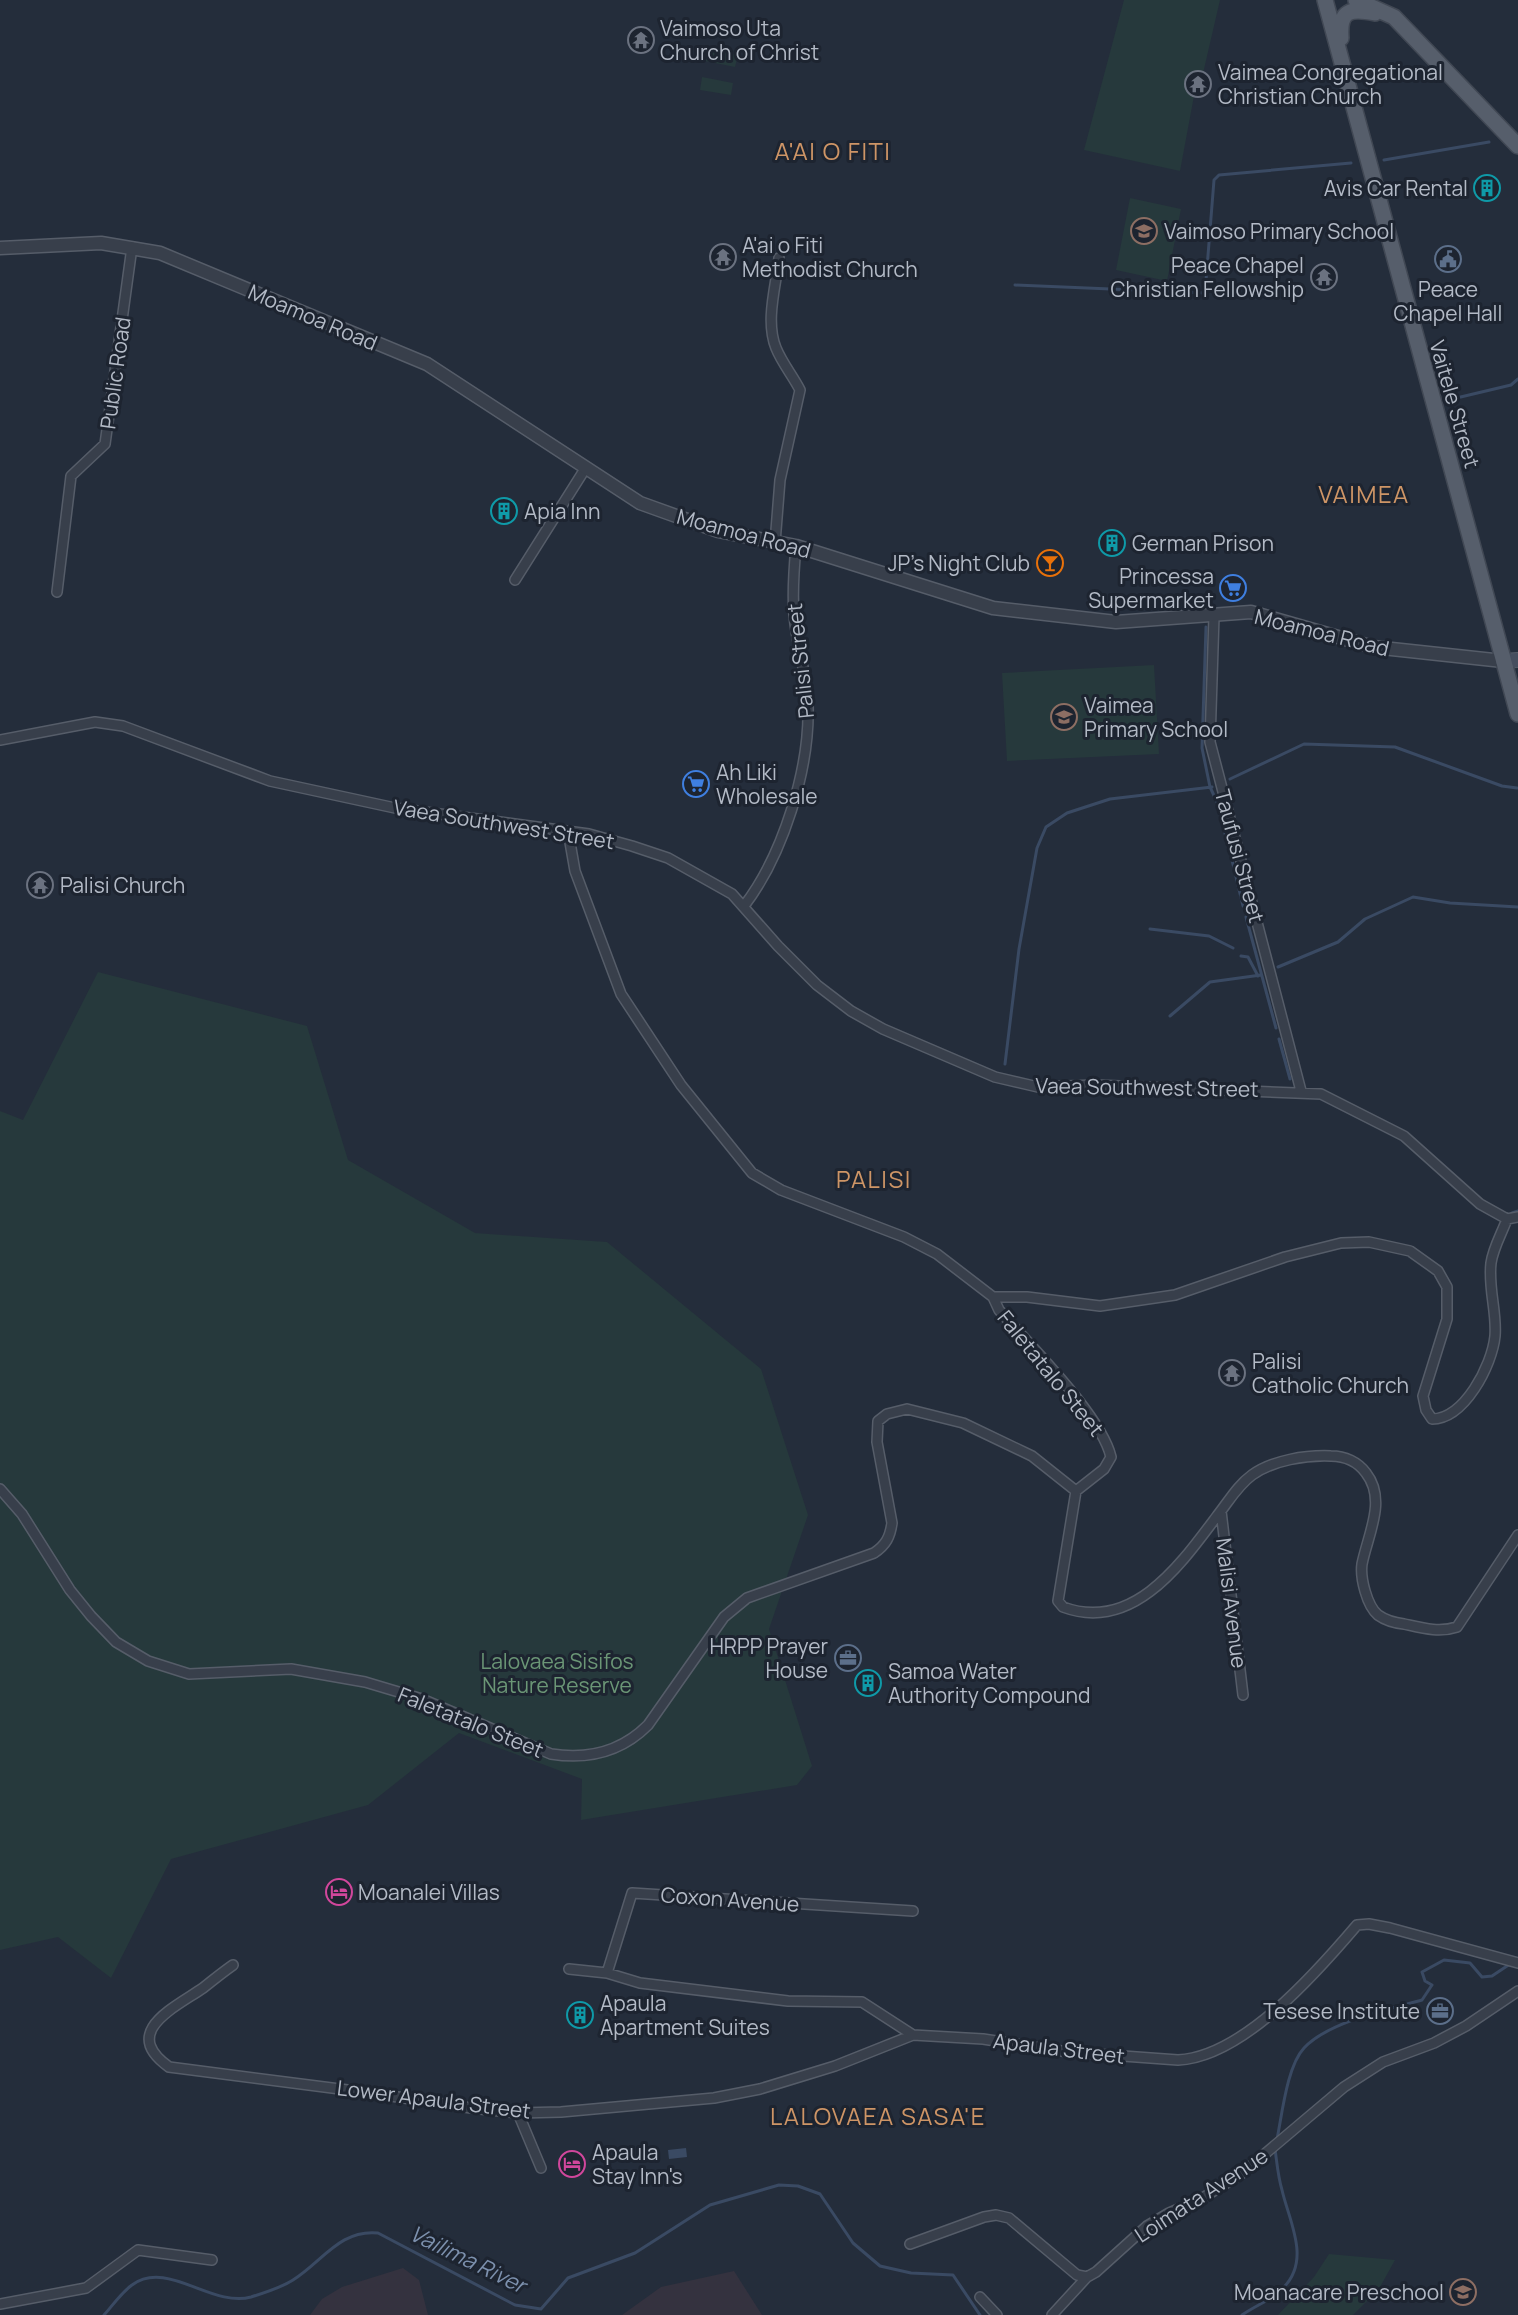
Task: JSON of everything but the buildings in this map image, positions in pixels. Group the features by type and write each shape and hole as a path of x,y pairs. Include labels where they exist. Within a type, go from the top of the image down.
{"main road":[{"name":"Vaitele Street","path":"1325,0 1510,661 1518,714"},
{"path":"1356,0 1394,17"},
{"path":"1379,0 1518,146"},
{"path":"1344,74 1340,21 1345,15 1360,10 1394,17"}],"street":[{"name":"Moamoa Road","path":"0,248 77,243 132,247 160,253 427,364 640,503 718,531 796,546 993,608 1116,622 1251,612 1373,647 1510,661"},
{"name":"Public Road","path":"57,592 71,476 105,444 132,247"},
{"path":"775,543 780,480 800,390 776,349 772,334 771,321 780,258"},
{"path":"515,580 585,469"},
{"name":"Palisi Street","path":"744,906 760,885 790,810 806,743 808,702 794,616 796,546"},
{"name":"Taufusi Street","path":"1214,616 1210,742 1301,1091"},
{"name":"Vaea Southwest Street","path":"0,740 95,722 123,726 270,781 395,808 568,831 621,843 668,858 732,894 778,946 817,985 851,1011 883,1029 995,1077 1038,1087 1095,1085 1301,1091 1322,1094 1404,1136 1480,1204 1508,1220"},
{"name":"Faletatalo Steet","path":"0,1489 22,1514 70,1590 92,1616 117,1642 148,1661 189,1674 291,1669 357,1680 422,1699 551,1754 572,1757 597,1755 634,1740 660,1710 724,1617 747,1598 874,1553 883,1547 891,1536 892,1523 877,1442 878,1421 887,1414 907,1409 963,1423 1032,1456 1076,1491 1104,1468 1111,1457 1108,1445 1082,1405 999,1310 993,1297 937,1254 904,1237 781,1190 752,1173 681,1085 621,994 575,872 568,831"},
{"path":"993,1297 1027,1297 1100,1306 1174,1295 1285,1257 1341,1243 1369,1242 1410,1251 1438,1271 1447,1287 1449,1303 1447,1319 1423,1396 1426,1410 1432,1419 1444,1419 1461,1407 1488,1361 1495,1337 1489,1289 1491,1260 1508,1220 1518,1217"},
{"path":"1076,1491 1058,1601 1063,1607 1077,1612 1111,1612 1127,1606 1157,1587 1181,1565 1234,1491 1254,1473 1280,1461 1331,1456 1349,1459 1362,1467 1372,1481 1377,1498 1362,1567 1366,1593 1377,1614 1393,1622 1429,1629 1447,1630 1457,1627 1518,1535"},
{"name":"Malisi Avenue","path":"1221,1511 1243,1695"},
{"name":"Coxon Avenue","path":"608,1973 632,1893 913,1911"},
{"name":"Apaula Street","path":"568,1969 608,1973 640,1983 788,2001 862,2002 913,2035 983,2039 1068,2052 1159,2060 1193,2060 1230,2043 1285,2002 1319,1971 1357,1925 1369,1924 1390,1928 1518,1963"},
{"name":"Lower Apaula Street","path":"233,1965 158,2017 150,2034 150,2047 156,2058 169,2067 518,2113 561,2112 738,2094 835,2066 913,2035"},
{"name":"Loimata Avenue","path":"1087,2277 1096,2272 1147,2226 1201,2199 1241,2174 1344,2087 1383,2062 1434,2043 1466,2026 1518,1991"},
{"path":"518,2113 541,2168"},
{"path":"910,2244 984,2217 996,2215 1009,2218 1077,2275 1087,2277"},
{"path":"0,2304 86,2288 138,2250 212,2260"},
{"path":"1052,2315 1087,2277"},
{"path":"980,2297 997,2315"}],"shaded area":[{"path":"403,2268 419,2280 428,2315 310,2315 322,2299 342,2287"},
{"path":"734,2271 762,2315 622,2315 661,2287"}],"green space":[{"name":"Vaimea Congregational Christian Church","path":"1124,0 1220,0 1198,95 1194,96 1180,171 1084,150"},
{"path":"707,49 738,55 735,67 705,61"},
{"path":"702,77 733,83 731,95 700,90"},
{"path":"1130,198 1181,209 1167,281 1116,270"},
{"path":"1154,665 1159,754 1007,761 1002,673"},
{"name":"Lalovaea Sisifos Nature Reserve","path":"98,972 307,1026 348,1160 475,1233 607,1242 761,1369 808,1515 769,1629 812,1766 797,1785 581,1820 582,1779 459,1733 368,1805 171,1859 111,1978 58,1937 0,1950 0,1111 23,1120"},
{"path":"1329,2254 1395,2260 1379,2289 1353,2315 1278,2315 1314,2277"}],"water":[{"path":"686,2148 687,2157 669,2159 668,2150"}],"waterway":[{"path":"1384,160 1489,142"},
{"path":"1015,285 1205,293 1214,180 1219,175 1351,163"},
{"path":"1448,400 1511,385 1518,379"},
{"path":"1206,627 1202,748 1210,787 1217,802"},
{"path":"1230,779 1304,744 1395,747 1502,786 1517,788"},
{"path":"1005,1064 1019,949 1037,848 1046,827 1067,813 1110,799 1212,787"},
{"path":"1220,814 1228,845"},
{"path":"1231,856 1243,906"},
{"path":"1278,967 1338,942 1365,919 1413,897 1450,903 1518,907"},
{"path":"1246,917 1276,1028"},
{"path":"1150,929 1209,936 1233,948"},
{"path":"1241,956 1248,957 1258,976"},
{"path":"1170,1016 1210,982 1261,975"},
{"path":"1279,1039 1290,1079"},
{"path":"1512,1213 1518,1211"},
{"name":"Vailima River","path":"1277,2139 1293,2066 1304,2048 1315,2039 1343,2024 1376,2012 1422,2000 1432,1985 1425,1981 1422,1972 1444,1960 1470,1963 1482,1977 1492,1976 1510,1964"},
{"name":"Vailima River","path":"1242,2315 1279,2292 1292,2276 1296,2264 1296,2240 1281,2185 1275,2149"},
{"name":"Vailima River","path":"104,2315 132,2285 146,2279 160,2277 221,2296 236,2299 251,2297 289,2283 342,2241 365,2233 378,2233 515,2305 541,2309 568,2278 635,2253 710,2205 779,2185 798,2186 820,2194 853,2243 880,2266 911,2273 953,2275 980,2315"}],"place":[{"name":"Vaimoso Uta Church of Christ","path":"641,40"},
{"name":"Vaimea Congregational Christian Church","path":"1198,84"},
{"name":"Avis Car Rental","path":"1487,188"},
{"name":"Vaimoso Primary School","path":"1144,231"},
{"name":"A'ai o Fiti Methodist Church","path":"723,257"},
{"name":"Peace Chapel Hall","path":"1448,259"},
{"name":"Peace Chapel Christian Fellowship","path":"1324,277"},
{"name":"Apia Inn","path":"504,511"},
{"name":"German Prison","path":"1112,543"},
{"name":"JP's Night Club","path":"1050,563"},
{"name":"Princessa Supermarket","path":"1233,588"},
{"name":"Vaimea Primary School","path":"1064,717"},
{"name":"Ah Liki Wholesale","path":"696,784"},
{"name":"Palisi Church","path":"40,885"},
{"name":"Palisi Catholic Church","path":"1232,1373"},
{"name":"HRPP Prayer House","path":"848,1658"},
{"name":"Samoa Water Authority Compound","path":"868,1683"},
{"name":"Moanalei Villas","path":"339,1892"},
{"name":"Tesese Institute","path":"1440,2011"},
{"name":"Apaula Apartment Suites","path":"580,2015"},
{"name":"Apaula Stay Inn's","path":"572,2164"},
{"name":"Moanacare Preschool","path":"1463,2292"}],"district":[{"name":"A'AI O FITI","path":"833,150"},
{"name":"VAIMEA","path":"1364,493"},
{"name":"PALISI","path":"874,1178"},
{"name":"LALOVAEA SASA'E","path":"878,2115"}]}
